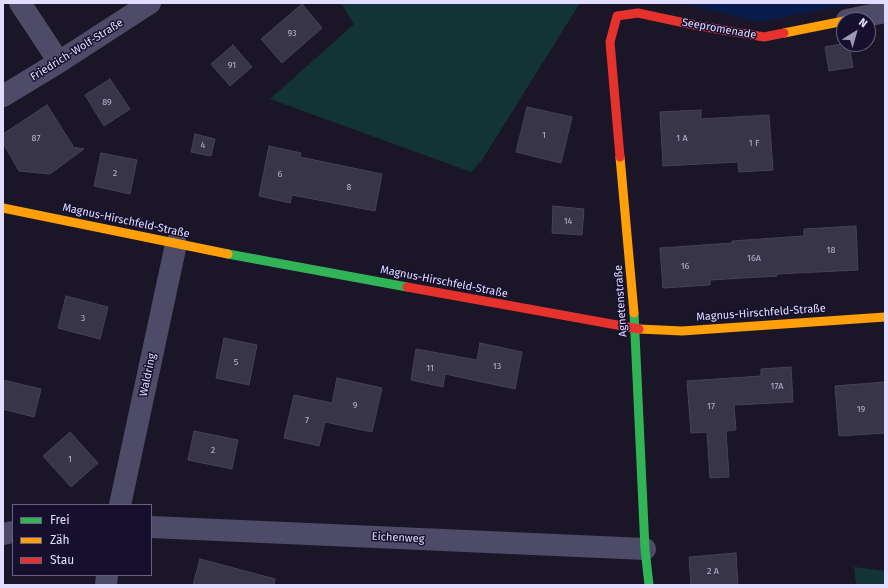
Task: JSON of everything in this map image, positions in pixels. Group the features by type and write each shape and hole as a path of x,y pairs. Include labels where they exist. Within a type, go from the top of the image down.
{"street":[{"path":"20,3 59,62"},
{"name":"Friedrich-Wolf-Straße","path":"3,96 59,62 150,3"},
{"name":"Seepromenade","path":"616,16 638,13 694,25 764,37 836,22"},
{"name":"Agnetenstraße","path":"616,16 610,42 636,330 645,549 649,585"},
{"name":"Magnus-Hirschfeld-Straße","path":"3,208 176,244 636,330 682,331 885,317"},
{"name":"Waldring","path":"120,504 176,244"},
{"name":"Eichenweg","path":"152,527 645,549"}],"green space":[{"path":"341,3 580,3 482,160 471,172 270,99 354,24"},
{"path":"854,567 885,571 885,585 856,585"}],"water":[{"path":"682,3 855,3 760,22"}],"building":[{"path":"302,4 322,28 282,63 261,39"},
{"path":"233,45 252,67 230,86 211,64"},
{"path":"836,45 836,52 850,52 853,67 829,71 825,47"},
{"path":"110,79 130,109 104,126 85,95"},
{"path":"47,105 73,146 72,147 84,149 50,174 19,171 3,143 3,134"},
{"path":"527,107 572,117 561,163 516,152"},
{"path":"701,110 701,119 769,115 773,170 739,172 738,162 663,166 660,112"},
{"path":"195,134 215,139 211,156 191,152"},
{"path":"269,146 301,153 300,157 382,174 375,211 292,195 290,203 259,196"},
{"path":"101,153 137,160 130,194 94,186"},
{"path":"553,206 584,209 582,235 552,233"},
{"path":"856,226 858,270 777,274 777,276 710,280 710,285 663,288 660,248 804,236 804,229"},
{"path":"66,296 108,307 100,339 58,328"},
{"path":"224,338 257,345 249,385 216,378"},
{"path":"480,343 522,352 515,389 445,374 443,387 411,380 416,349 477,360"},
{"path":"791,367 793,402 734,405 736,430 726,431 729,477 710,478 707,432 691,433 687,381 761,376 761,369"},
{"path":"337,378 382,388 372,432 325,422 319,446 284,438 294,395 332,403"},
{"path":"3,380 41,389 34,417 3,409"},
{"path":"885,382 885,433 839,436 835,386"},
{"path":"194,431 238,440 232,469 188,460"},
{"path":"70,432 98,463 71,487 43,456"},
{"path":"736,553 738,585 691,585 689,557"},
{"path":"200,559 275,579 274,585 193,585"}],"traffic: fast":[{"path":"228,254 407,287"},
{"path":"634,313 645,549 649,585"}],"traffic: slow":[{"path":"784,33 836,23"},
{"path":"620,157 634,313"},
{"path":"3,208 228,254"},
{"path":"639,329 682,331 885,317"}],"traffic: jam":[{"path":"620,157 610,42 617,16 638,13 694,25 764,37 784,33"},
{"path":"407,287 639,329"}]}
